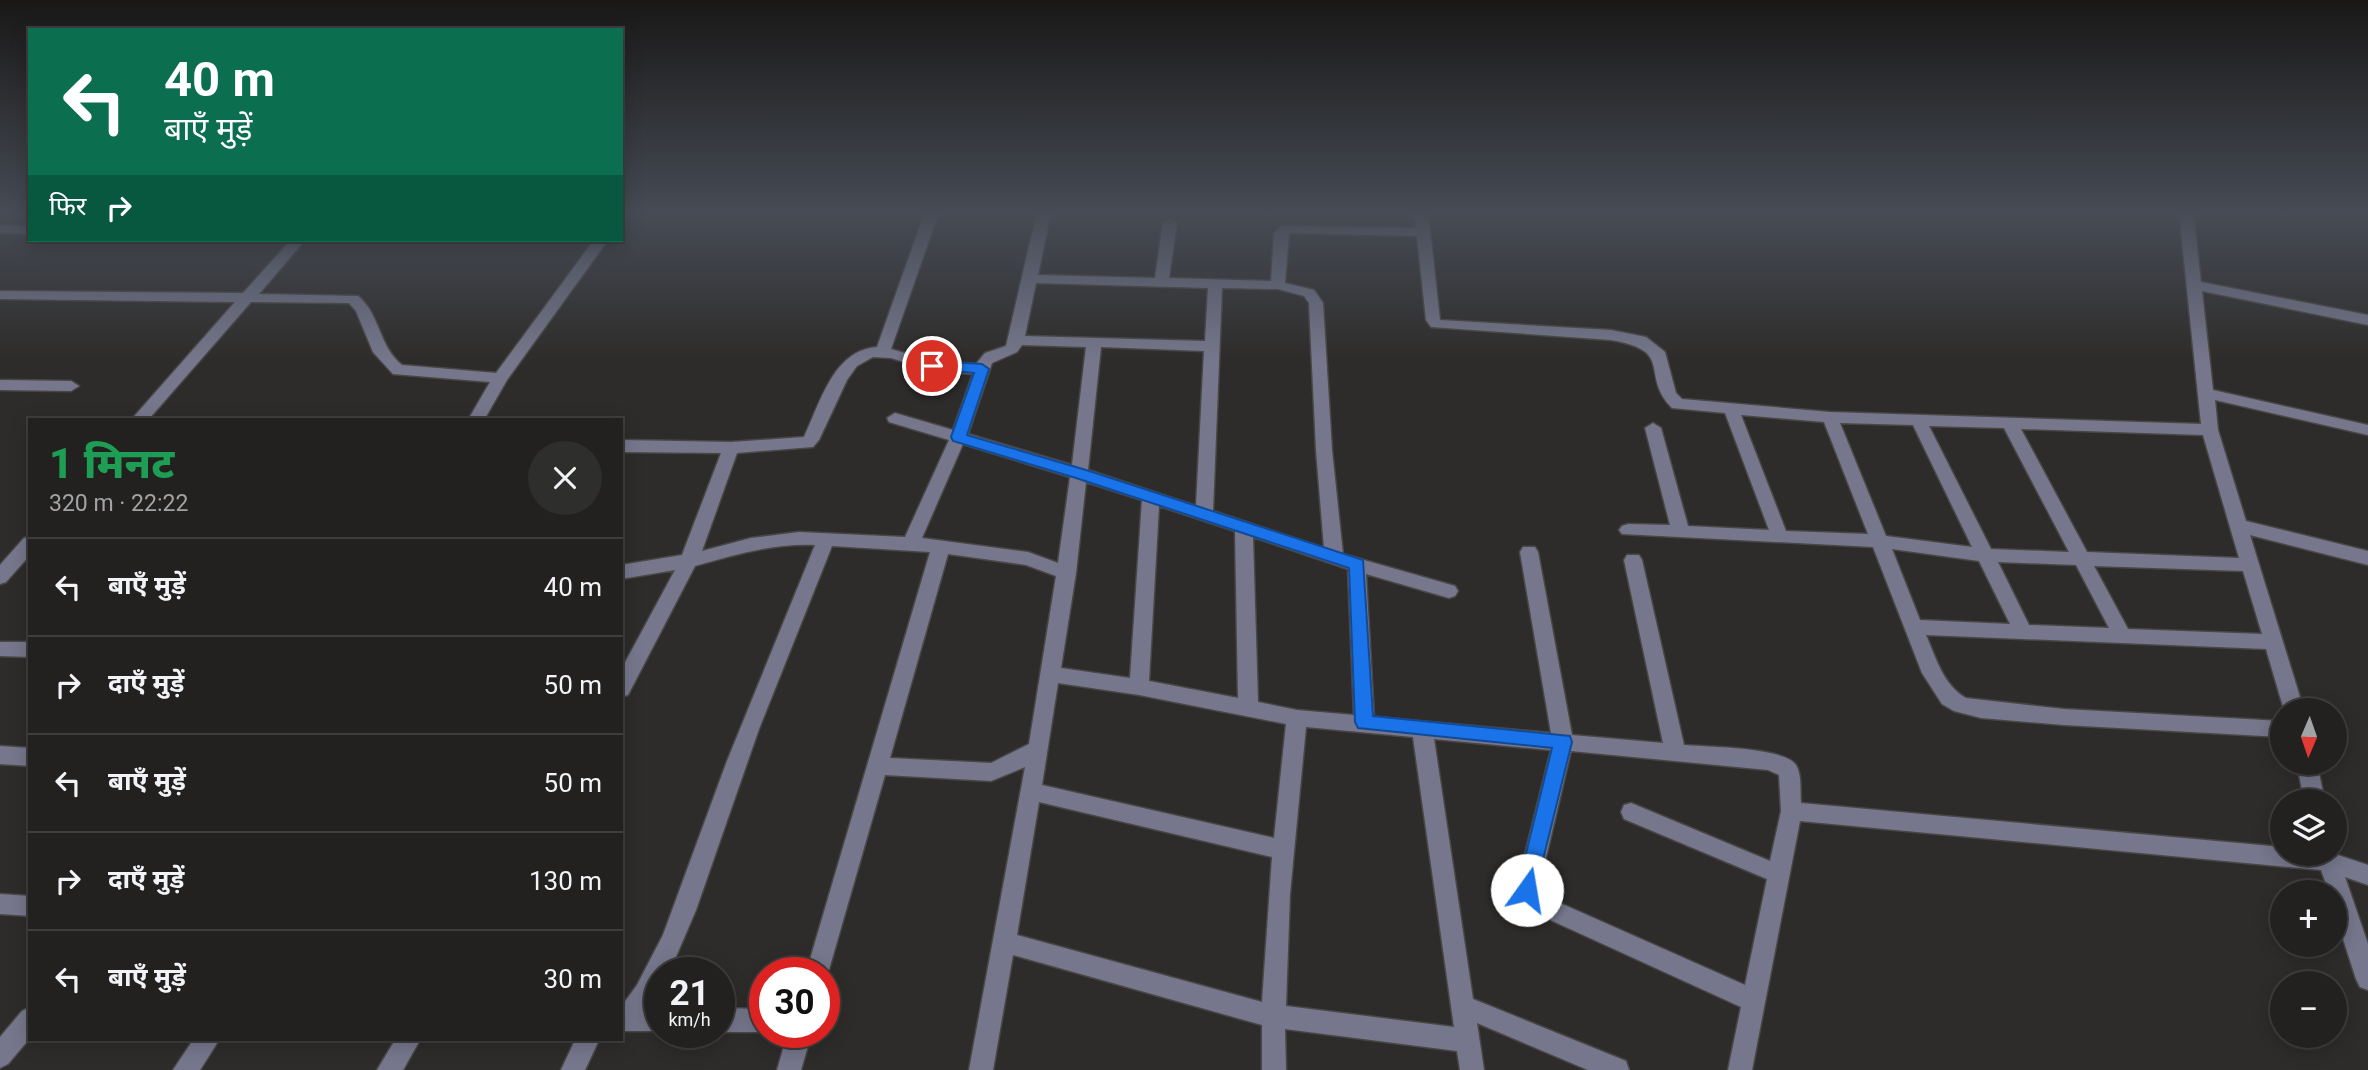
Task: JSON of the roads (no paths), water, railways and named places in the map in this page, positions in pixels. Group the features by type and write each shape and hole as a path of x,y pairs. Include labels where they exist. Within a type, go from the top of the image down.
{"street":[{"path":"141,418 279,262"},
{"path":"477,418 500,378 582,262"},
{"path":"883,351 914,262"},
{"path":"911,544 959,437 986,359 1013,349 1017,340 1034,262"},
{"path":"1161,282 1164,262"},
{"path":"1278,285 1280,262"},
{"path":"1428,262 1433,320 1438,326 1633,337 1657,352 1666,388 1673,400 1687,406 1830,417 2210,430"},
{"path":"2191,262 2210,430 2290,698"},
{"path":"1030,279 1278,285 1308,293 1316,303 1324,450 1334,556"},
{"path":"1204,514 1215,285"},
{"path":"2193,285 2368,320"},
{"path":"0,295 353,299 362,306 375,346 387,363 398,370 500,378"},
{"path":"1017,340 1213,346"},
{"path":"981,1070 1067,573 1081,474 1094,341"},
{"path":"623,446 731,448 807,443 811,440 844,373 852,362 867,354 883,351 932,366 982,369"},
{"path":"0,385 71,386"},
{"path":"2206,393 2368,430"},
{"path":"1731,409 1780,537"},
{"path":"1830,417 1913,627 1948,698 1961,705 2064,717 2270,728"},
{"path":"895,418 1081,474 1357,565 1449,591"},
{"path":"1918,419 2022,631"},
{"path":"2009,422 2122,635"},
{"path":"1653,428 1681,533"},
{"path":"623,685 689,561 731,448"},
{"path":"1139,687 1151,498"},
{"path":"2239,526 2368,558"},
{"path":"1244,528 1248,710"},
{"path":"1628,530 1878,541 1985,555 2250,565"},
{"path":"623,572 689,561 751,544 799,538 941,546 1028,559 1067,573"},
{"path":"625,1019 646,996 667,953 742,747 826,539"},
{"path":"0,577 28,545"},
{"path":"822,957 941,546"},
{"path":"1529,552 1563,742 1527,890 1530,896 1543,906 1752,1000"},
{"path":"1633,560 1675,751"},
{"path":"1357,565 1364,722"},
{"path":"1913,627 2273,642"},
{"path":"0,649 28,650"},
{"path":"1051,674 1139,687 1297,718 1675,751 1768,761 1785,767 1792,786 1791,811 1740,1070"},
{"path":"1274,1070 1272,1016 1283,850 1297,718"},
{"path":"1422,728 1472,1070"},
{"path":"877,766 991,772 1012,765 1038,749"},
{"path":"0,755 28,757"},
{"path":"1031,791 1283,850"},
{"path":"1791,811 2270,852"},
{"path":"1631,812 1778,874"},
{"path":"2331,866 2368,979"},
{"path":"2347,866 2368,875"},
{"path":"0,904 28,906"},
{"path":"1004,942 1272,1016 1469,1041"},
{"path":"1463,1006 1617,1070"},
{"path":"625,1019 644,1019"},
{"path":"0,1056 28,1021"},
{"path":"186,1070 206,1041"},
{"path":"389,1070 407,1041"},
{"path":"573,1070 587,1041"},
{"path":"789,1070 795,1048"}]}
